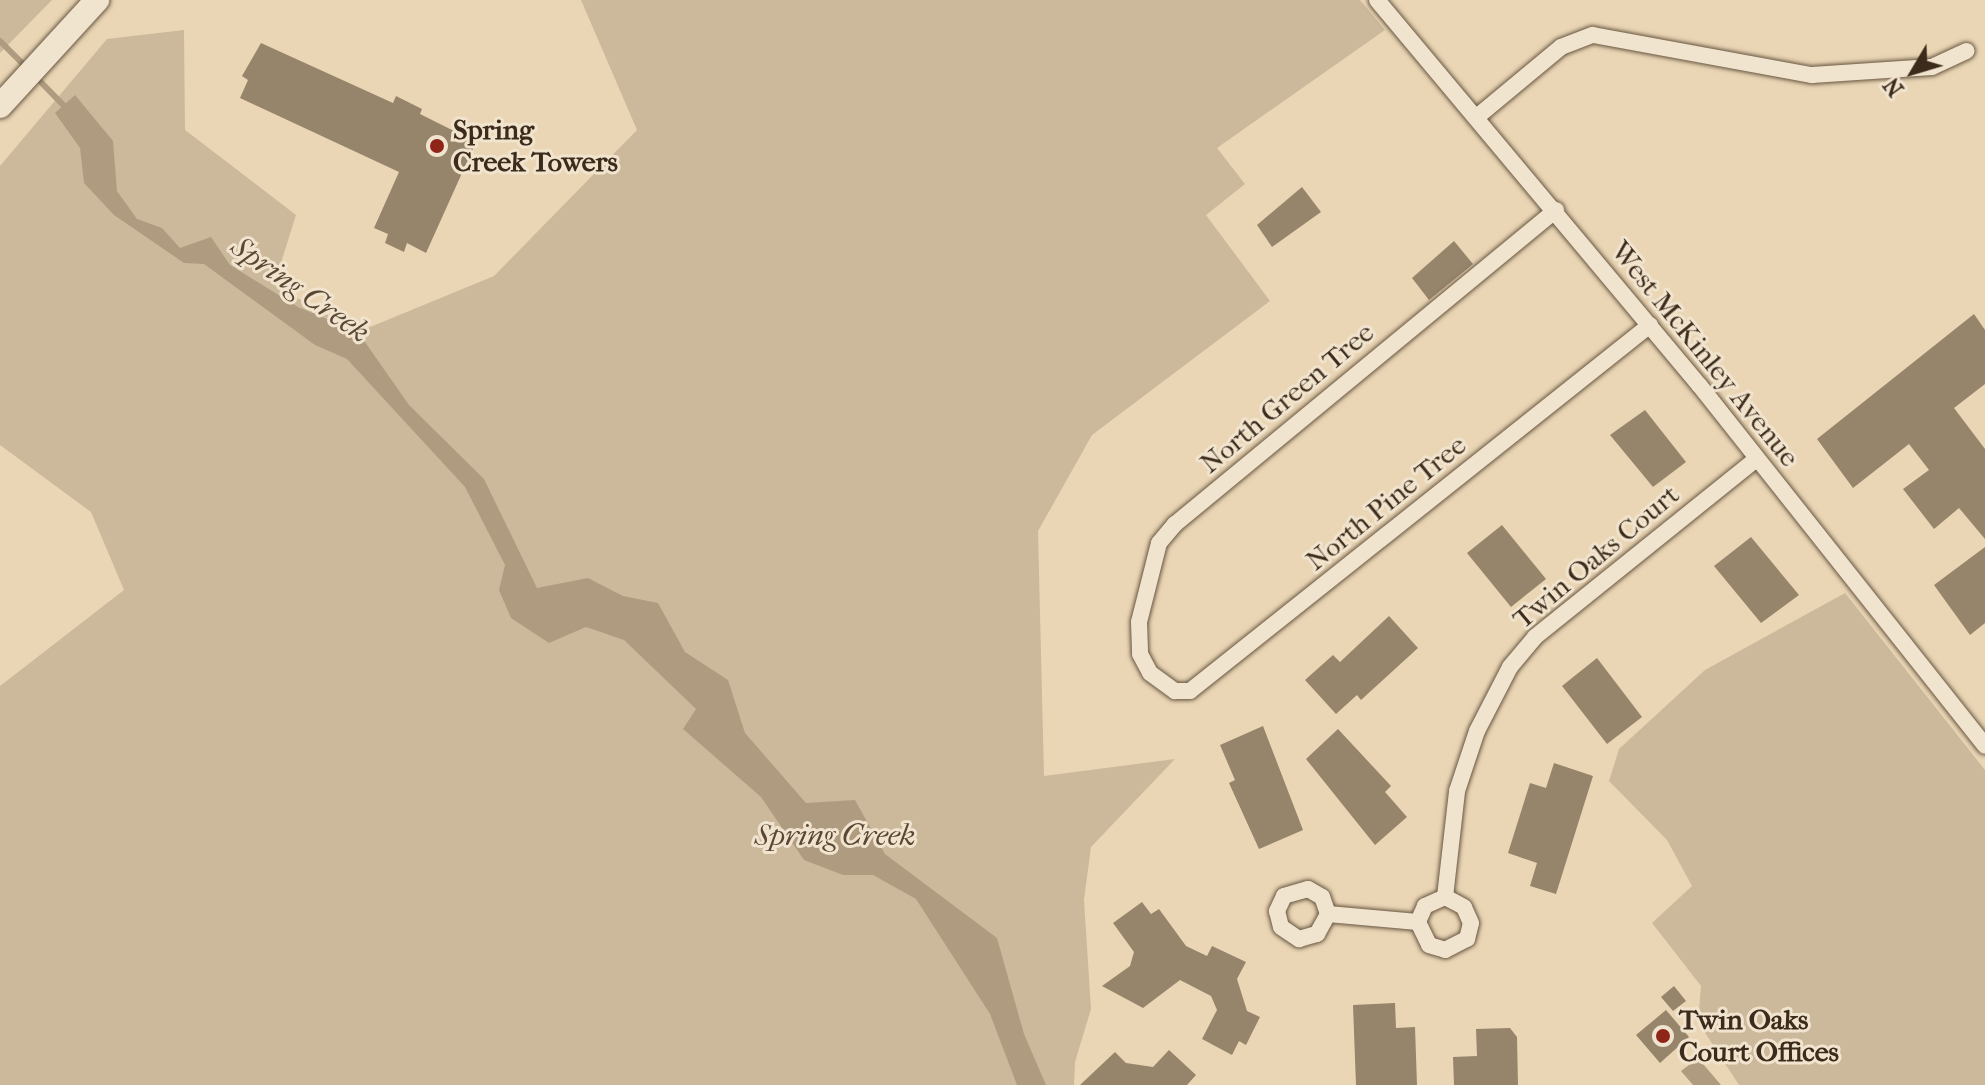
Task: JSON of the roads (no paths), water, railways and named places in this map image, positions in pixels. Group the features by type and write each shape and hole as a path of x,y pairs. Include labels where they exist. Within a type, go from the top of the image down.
{"street":[{"path":"0,106 97,0"},
{"name":"West McKinley Avenue","path":"1377,0 1478,116 1650,325 1985,746"},
{"path":"1478,116 1561,47 1593,35 1812,75 1932,67 1966,51"},
{"name":"North Green Tree","path":"1150,673 1140,654 1139,622 1159,543 1175,524 1556,210"},
{"name":"North Pine Tree","path":"1150,673 1163,685 1190,691 1650,325"},
{"name":"Twin Oaks Court","path":"1445,897 1460,780 1477,731 1510,667 1535,637 1756,459"},
{"path":"1445,897 1457,899 1469,915 1467,939 1453,949 1436,949 1423,939 1418,922 1425,906 1445,897"},
{"path":"1328,914 1418,922"}],"water":[{"name":"Spring Creek","path":"75,95 113,141 117,191 137,219 162,228 180,248 211,237 230,265 298,307 358,332 409,405 484,479 537,588 588,578 623,596 658,603 685,652 728,680 745,733 806,803 855,800 885,854 997,938 1024,1034 1046,1085 1017,1085 990,1014 916,899 873,875 843,875 804,860 761,797 683,729 696,709 624,640 586,627 549,643 511,618 499,590 505,565 465,487 347,359 315,345 204,264 184,263 114,215 84,183 80,148 55,113"},
{"path":"1698,1058 1721,1085 1693,1085 1681,1071"}],"waterway":[{"name":"Spring Creek","path":"0,41 26,67"},
{"name":"Spring Creek","path":"34,75 68,110"}],"place":[{"name":"Spring Creek Towers","path":"437,146"},
{"name":"Twin Oaks Court Offices","path":"1663,1036"}]}
